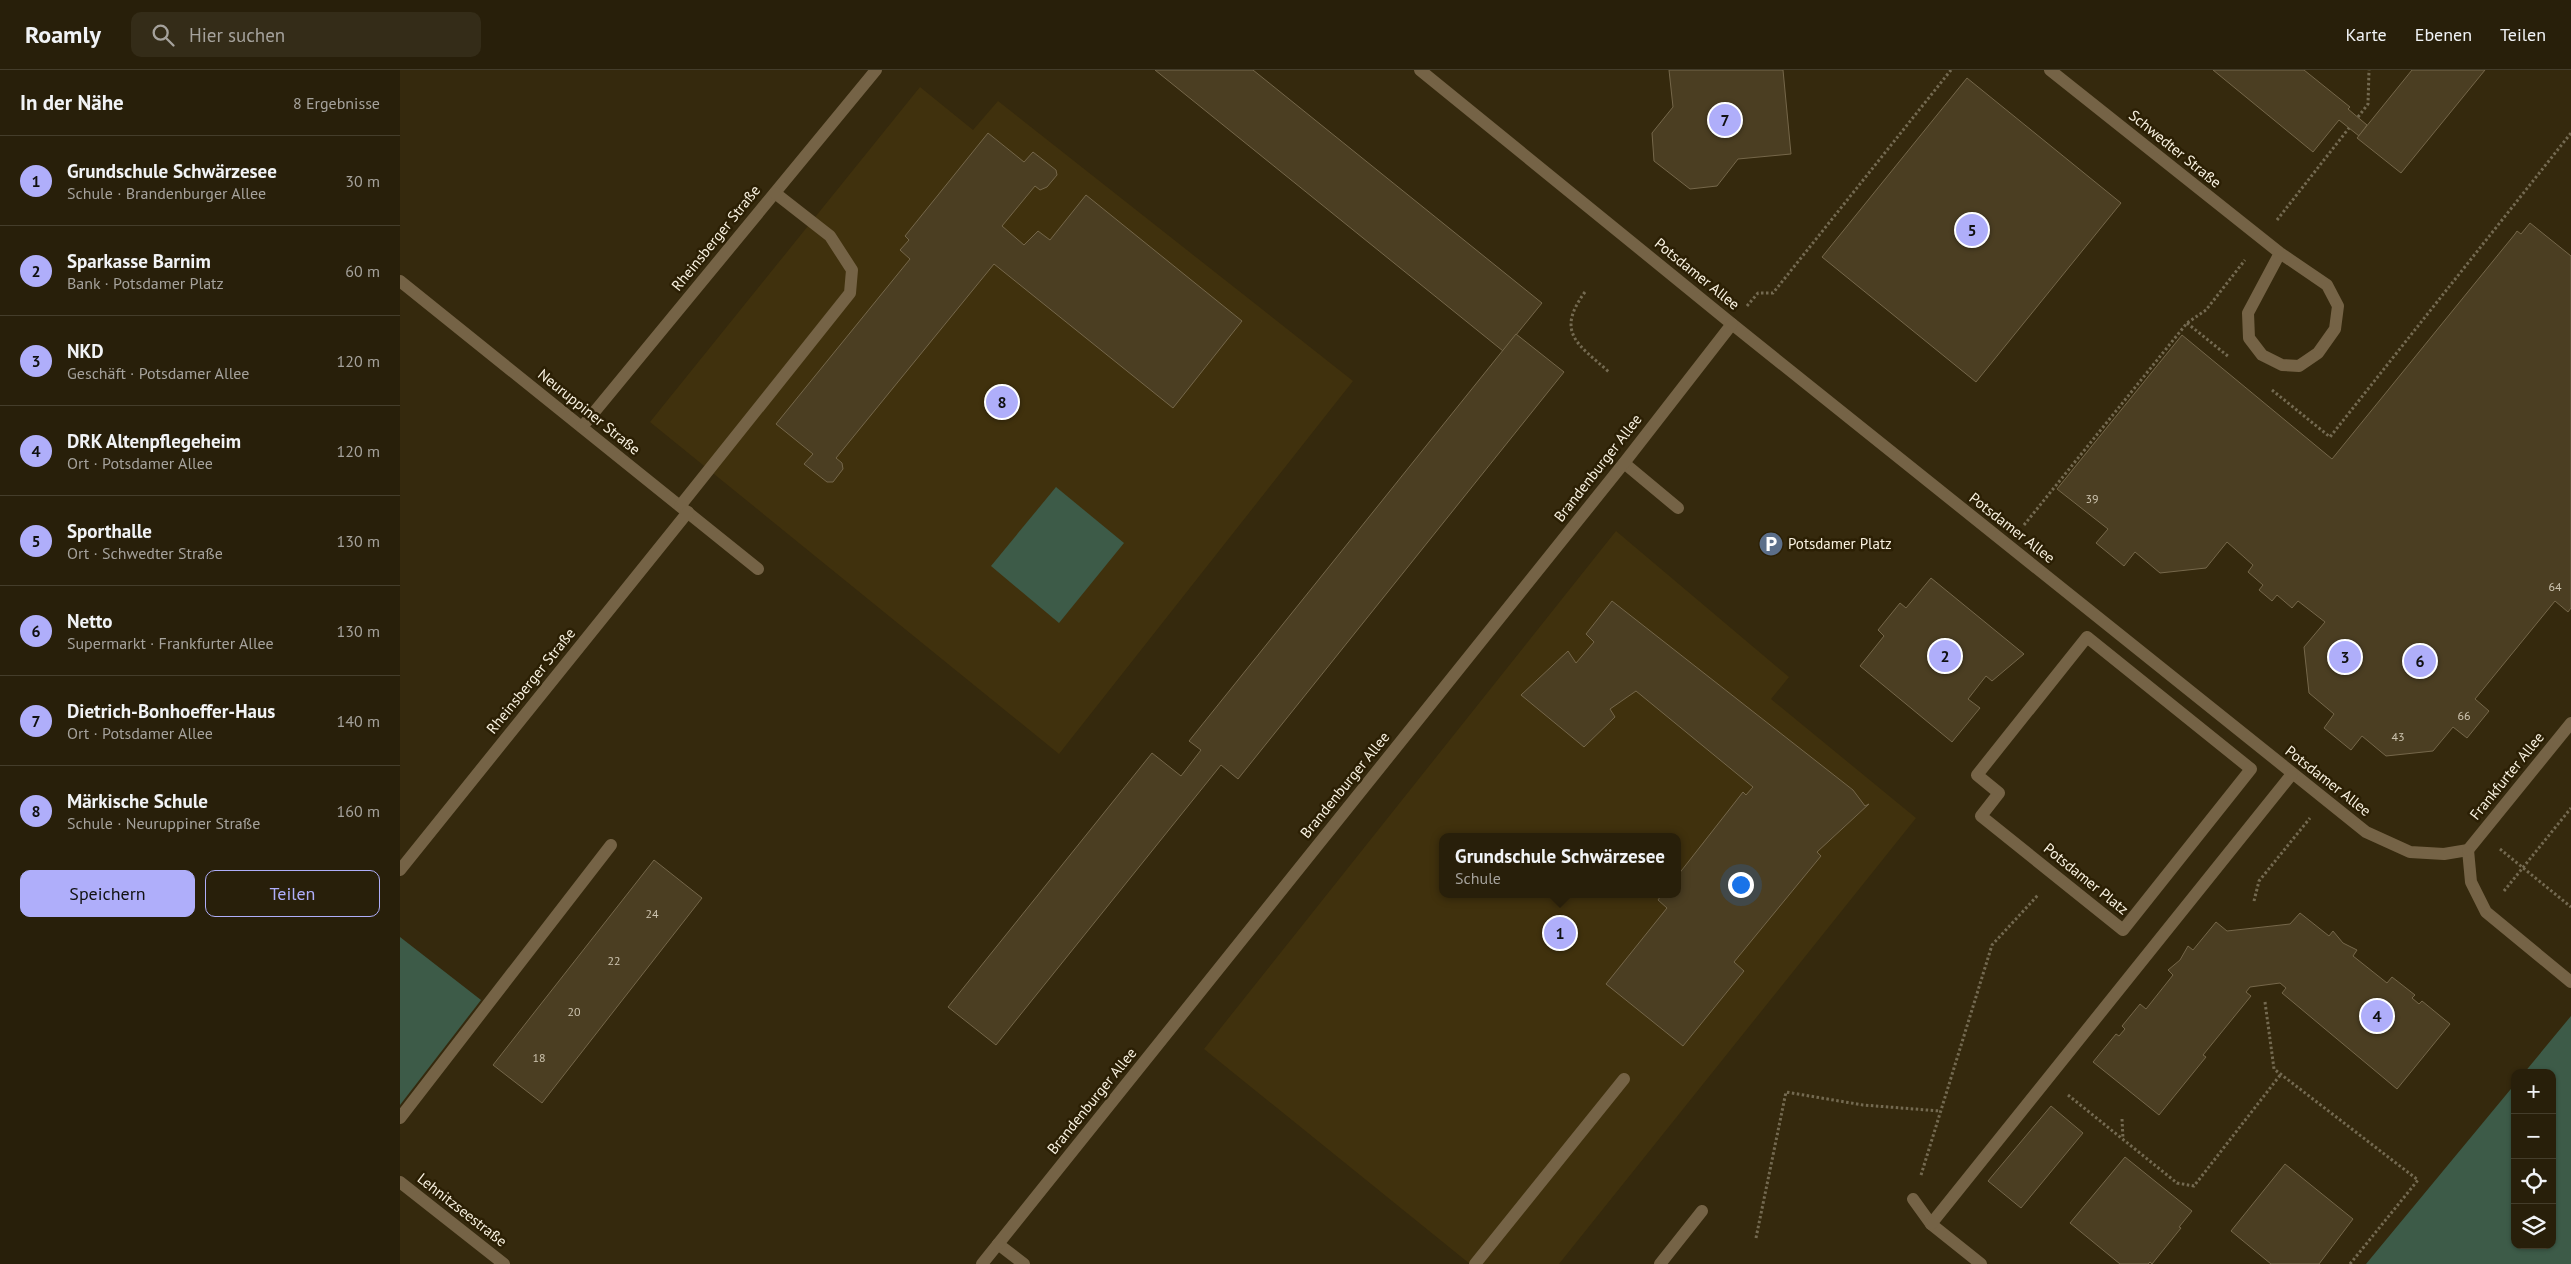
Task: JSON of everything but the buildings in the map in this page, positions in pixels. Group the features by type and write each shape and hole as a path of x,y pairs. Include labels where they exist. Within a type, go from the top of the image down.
{"street":[{"name":"Rheinsberger Straße","path":"582,428 876,70"},
{"name":"Potsdamer Allee","path":"1420,70 1732,324 2366,832 2410,852 2444,854 2468,850"},
{"name":"Schwedter Straße","path":"2050,70 2280,253 2327,285 2338,306 2335,329 2318,353 2299,366 2282,365 2262,355 2249,338 2248,313 2280,253"},
{"name":"Rheinsberger Straße","path":"400,870 684,509 850,293 852,270 830,236 775,193"},
{"name":"Neuruppiner Straße","path":"400,281 758,569"},
{"name":"Brandenburger Allee","path":"982,1264 1624,463 1732,324"},
{"path":"1624,463 1678,508"},
{"name":"Potsdamer Platz","path":"2087,637 2251,770 2123,930 2055,876 1981,816 1999,793 1977,775 2087,637"},
{"name":"Frankfurter Allee","path":"2468,850 2571,723"},
{"path":"1931,1224 2292,774"},
{"path":"400,1118 612,845"},
{"path":"2468,850 2471,882 2486,912 2571,982"},
{"path":"1475,1264 1624,1079"},
{"name":"Lehnitzseestraße","path":"400,1182 504,1264"},
{"path":"1913,1200 1931,1224 1981,1264"},
{"path":"1660,1264 1702,1211"},
{"path":"998,1244 1024,1264"}],"path":[{"path":"1732,324 1758,293 1773,292 1951,70"},
{"path":"2358,117 2368,104 2369,70"},
{"path":"2007,545 2187,323 2206,310 2349,128"},
{"path":"2270,389 2330,436 2571,133"},
{"path":"1585,292 1573,308 1570,329 1576,343 1609,372"},
{"path":"2187,323 2232,359"},
{"path":"2254,900 2259,881 2324,800"},
{"path":"2486,912 2571,808"},
{"path":"2482,834 2571,907"},
{"path":"1913,1200 1992,945 2055,876"},
{"path":"2265,1002 2274,1069 2418,1180 2350,1264"},
{"path":"2048,1079 2177,1183 2194,1186 2281,1074"},
{"path":"1756,1238 1786,1092 1863,1105 1940,1111"},
{"path":"2122,1119 2123,1139"}],"shaded area":[{"path":"920,87 973,130 998,101 1353,381 1059,754 650,422"},
{"path":"1616,531 1789,677 1771,699 1916,818 1559,1264 1470,1264 1204,1049"}],"green space":[{"path":"1056,487 1124,543 1059,623 991,566"},
{"path":"400,937 481,1000 400,1105"},
{"path":"2571,1016 2571,1264 2366,1264 2511,1089 2511,1249 2556,1249 2556,1069 2527,1069"}],"place":[{"name":"Dietrich-Bonhoeffer-Haus","path":"1725,120"},
{"name":"Sporthalle","path":"1972,230"},
{"name":"Märkische Schule","path":"1002,402"},
{"name":"Potsdamer Platz","path":"1771,544"},
{"name":"Sparkasse Barnim","path":"1945,656"},
{"name":"NKD","path":"2345,657"},
{"name":"Netto","path":"2420,661"},
{"name":"Grundschule Schwärzesee","path":"1560,933"},
{"name":"DRK Altenpflegeheim","path":"2377,1016"}]}
